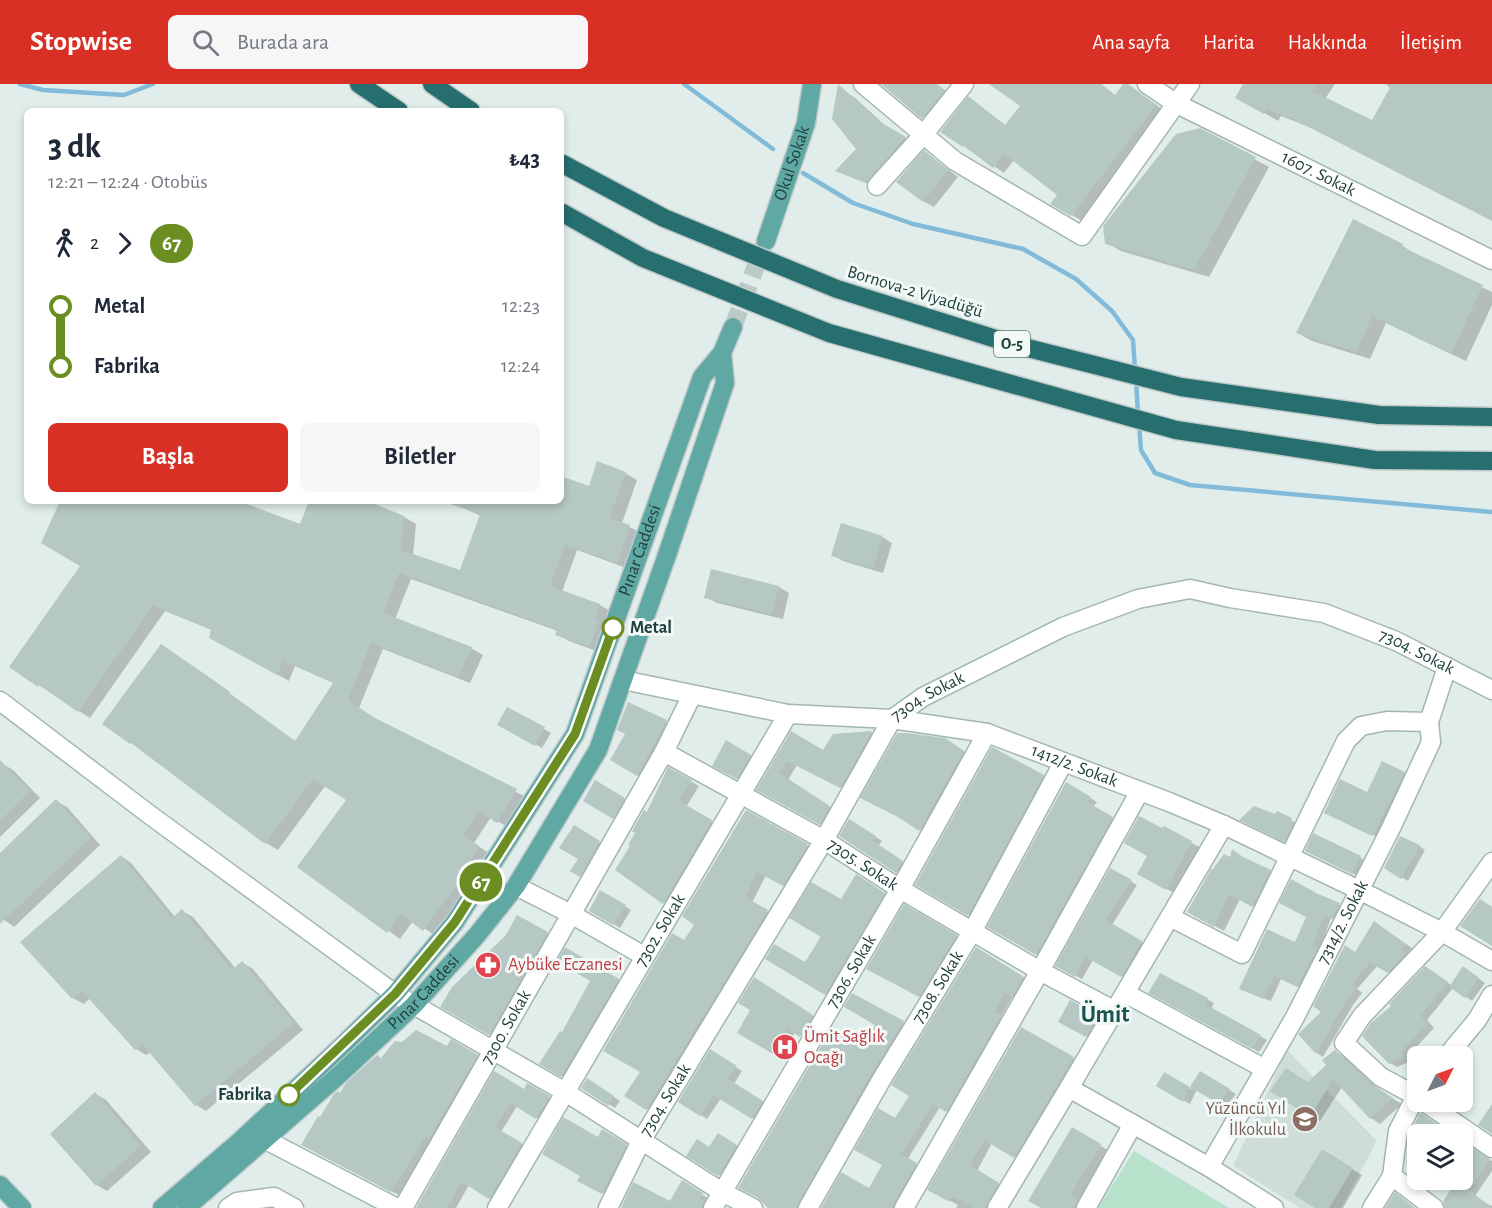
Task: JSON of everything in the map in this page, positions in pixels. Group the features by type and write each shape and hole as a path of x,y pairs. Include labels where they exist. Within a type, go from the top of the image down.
{"highway":[{"path":"359,84 395,108"},
{"path":"432,84 467,108"},
{"name":"Bornova-2 Viyadüğü","path":"564,165 664,218 837,289 1012,344 1181,387 1379,415 1492,417"},
{"name":"O-5","path":"564,214 643,258 829,333 1176,430 1375,460 1492,461"}],"main road":[{"name":"Okul Sokak","path":"766,241 806,123 812,84"},
{"name":"Pınar Caddesi","path":"260,1133 341,1047 395,994 455,922 575,734 702,377 722,353 733,327"},
{"name":"Pınar Caddesi","path":"162,1208 340,1074 414,1005 477,935 516,886 598,750 725,383 722,353"},
{"path":"186,1208 260,1133"},
{"path":"0,1185 22,1208"}],"street":[{"path":"863,84 955,161 1082,236 1190,84"},
{"path":"877,186 923,135 964,84"},
{"name":"1607. Sokak","path":"1147,84 1175,103 1492,260"},
{"name":"7304. Sokak","path":"608,1208 641,1141 824,840 892,719 923,697 1063,627 1138,599 1190,589 1324,614 1396,641 1492,690"},
{"name":"7314/2. Sokak","path":"1209,1167 1295,1017 1361,891 1431,742 1429,722 1447,667"},
{"name":"1412/2. Sokak","path":"623,680 788,714 892,719 987,733 1224,825 1442,932 1492,961"},
{"path":"664,752 692,695"},
{"path":"0,701 150,815 395,994 567,1093 722,1192 753,1208"},
{"name":"7302. Sokak","path":"497,1208 567,1093 725,818 741,796 788,714"},
{"path":"1170,917 1242,954 1346,741 1361,726 1387,721 1429,722"},
{"name":"7306. Sokak","path":"713,1208 900,889 987,733"},
{"name":"7305. Sokak","path":"664,752 824,840 972,932 1114,1011"},
{"name":"7300. Sokak","path":"403,1208 664,752"},
{"name":"7308. Sokak","path":"808,1208 883,1077 972,932 1063,763"},
{"path":"904,1208 1140,791"},
{"path":"997,1208 1224,825"},
{"path":"1407,1090 1381,1077 1344,1043 1368,1010 1442,932 1492,862"},
{"path":"516,886 645,956"},
{"path":"1125,993 1265,1069"},
{"path":"1455,1046 1477,1020 1492,995"},
{"path":"1070,1088 1209,1167 1273,1208"},
{"path":"1372,1208 1392,1176 1398,1131 1409,1112"},
{"path":"1441,1112 1492,1148"},
{"path":"1086,1208 1133,1124"},
{"path":"260,1133 398,1208"},
{"path":"1392,1176 1434,1208"},
{"path":"228,1208 237,1202 274,1197 294,1208"}],"shaded area":[{"name":"Yüzüncü Yıl İlkokulu","path":"1287,1050 1377,1141 1341,1208 1300,1208 1233,1166"}],"green space":[{"path":"1134,1151 1229,1208 1098,1208"}],"building":[{"path":"838,84 880,122 906,137 866,183 835,171 856,149 832,119"},
{"path":"881,84 937,84 945,90 922,119"},
{"path":"989,84 1100,84 1115,95 1123,84 1128,84 1156,105 1071,216 1050,204 1057,195 1004,154 993,168 964,146 940,132 968,96 1005,125 1020,106"},
{"path":"1243,84 1317,84 1312,91 1372,120 1392,84 1492,84 1492,221 1297,121 1267,109 1264,114 1235,98"},
{"path":"1200,128 1256,157 1194,270 1105,244 1103,226 1176,134"},
{"path":"924,150 948,170 923,202 896,182"},
{"path":"1353,219 1403,244 1402,247 1483,285 1451,354 1372,316 1356,352 1296,333"},
{"path":"597,461 626,472 609,518 630,525 617,563 565,545 550,586 600,604 595,619 599,620 590,647 555,635 557,629 399,573 383,613 472,647 458,677 371,643 348,700 373,717 517,789 497,823 479,811 463,835 479,846 466,867 468,869 423,931 401,914 387,933 297,867 346,800 313,779 265,844 131,743 102,724 161,644 295,741 333,683 283,660 277,675 209,638 211,629 153,605 78,712 9,667 80,566 41,543 59,504 247,504 300,524 308,504 375,504 404,516 401,550 460,570 480,514 450,504 564,504 564,477 589,486"},
{"path":"841,523 883,536 873,568 831,556"},
{"path":"711,569 779,586 772,614 704,598"},
{"path":"628,702 667,720 637,776 610,760 625,734 617,730"},
{"path":"507,707 545,727 535,746 497,725"},
{"path":"791,731 823,750 833,734 872,731 840,788 787,761 779,773 830,806 820,825 756,790"},
{"path":"897,733 945,738 964,751 919,831 898,817 860,798"},
{"path":"726,740 751,755 737,779 712,766"},
{"path":"992,747 1044,775 968,916 915,885"},
{"path":"0,760 30,791 0,821"},
{"path":"1382,761 1405,772 1372,836 1324,813 1340,779 1367,792"},
{"path":"668,767 692,780 679,801 712,820 663,904 615,870 630,846 628,845 635,833 632,831 644,810 647,812"},
{"path":"595,780 625,798 613,819 583,801"},
{"path":"1066,782 1091,797 1087,802 1113,817 1036,955 987,927"},
{"path":"56,799 91,838 0,924 0,853"},
{"path":"1254,806 1275,814 1277,811 1292,818 1293,823 1284,842 1239,820"},
{"path":"746,810 808,844 783,886 757,872 745,897 768,910 646,1110 624,1096 640,1072 603,1051 672,933 684,940 694,925 682,916"},
{"path":"1139,816 1192,841 1166,890 1137,874 1147,856 1124,843"},
{"path":"849,819 876,836 873,841 903,861 896,873 839,836"},
{"path":"574,825 600,841 580,877 570,871 578,859 559,848"},
{"path":"1313,833 1361,856 1352,874 1305,851"},
{"path":"1400,836 1420,845 1401,879 1384,868"},
{"path":"1232,849 1243,857 1271,870 1252,907 1229,894 1214,927 1187,912 1211,869 1224,854 1230,857"},
{"path":"121,855 172,918 182,909 232,970 242,961 294,1023 195,1106 142,1044 135,1050 82,991 72,999 20,942"},
{"path":"1110,868 1132,880 1106,920 1142,941 1121,977 1086,957 1075,977 1055,966"},
{"path":"856,874 885,893 825,995 765,959 774,944 805,962 821,937 789,918 811,882 841,899"},
{"path":"1291,879 1340,903 1332,919 1324,916 1313,945 1318,947 1297,987 1274,976 1264,999 1239,989 1267,929 1295,942 1306,917 1279,903"},
{"path":"600,890 626,905 613,925 589,911"},
{"path":"1480,899 1492,907 1492,946 1460,926"},
{"path":"904,904 957,935 919,997 866,969"},
{"path":"517,915 548,932 489,1035 440,1007 452,987 506,935"},
{"path":"1374,921 1406,944 1402,950 1406,953 1388,973 1370,963 1352,984 1357,988 1346,1001 1316,1054 1298,1034 1321,1012 1313,1006 1345,945 1355,952"},
{"path":"565,947 619,979 561,1077 539,1064 560,1031 562,1032 590,981 557,961"},
{"path":"976,947 1024,977 1012,997 1005,993 995,1012 1001,1016 946,1112 933,1104 901,1154 917,1163 891,1208 821,1208 841,1172 869,1188 882,1165 854,1150 878,1108 895,1118 909,1096 891,1085"},
{"path":"1425,966 1448,982 1421,1016 1428,1024 1401,1052 1405,1057 1389,1064 1362,1036 1371,1023 1391,1006 1389,1004"},
{"path":"1463,966 1479,978 1465,998 1449,987"},
{"path":"1160,973 1208,998 1205,1004 1261,1035 1252,1049 1148,993"},
{"path":"754,977 813,1015 800,1037 788,1029 773,1054 737,1033 750,1010 738,1003"},
{"path":"852,993 904,1021 855,1101 797,1208 768,1208 758,1198 738,1188 831,1029 862,1047 875,1025 844,1007"},
{"path":"1070,1000 1099,1015 1086,1037 1058,1022"},
{"path":"1021,1027 1074,1057 1014,1158 984,1140 970,1165 999,1183 985,1208 973,1208 953,1196 950,1202 927,1190"},
{"path":"416,1030 447,1046 451,1039 478,1055 429,1138 426,1136 391,1192 301,1145 334,1094 338,1091 340,1093 346,1083 377,1055 381,1058 395,1041 402,1042"},
{"path":"710,1049 737,1066 728,1079 763,1101 752,1119 713,1095 700,1116 678,1102"},
{"path":"1335,1050 1373,1085 1393,1098 1370,1119 1333,1079 1310,1117 1270,1091 1286,1068 1308,1082 1326,1065 1322,1060"},
{"path":"494,1071 524,1089 527,1083 550,1096 536,1119 510,1103 495,1127 522,1143 489,1199 462,1182 446,1208 416,1208"},
{"path":"1200,1071 1230,1089 1219,1104 1190,1087"},
{"path":"1164,1072 1190,1087 1183,1102 1156,1086"},
{"path":"587,1078 614,1096 608,1106 581,1088"},
{"path":"95,1092 141,1146 96,1186 50,1134"},
{"path":"1492,1104 1492,1134 1478,1125"},
{"path":"1420,1113 1437,1124 1414,1124"},
{"path":"563,1117 598,1137 602,1129 627,1144 602,1194 577,1181 580,1176 542,1154"},
{"path":"1072,1127 1101,1144 1071,1194 1078,1199 1074,1208 1041,1208 1028,1201"},
{"path":"718,1133 737,1145 718,1176 686,1156 697,1139 709,1147"},
{"path":"1473,1148 1490,1159 1473,1184"},
{"path":"1322,1149 1353,1168 1329,1208 1315,1208 1294,1195"},
{"path":"682,1180 703,1193 700,1198 704,1201 702,1208 621,1208 633,1182 670,1201"},
{"path":"1450,1190 1469,1190 1492,1208 1445,1208 1443,1201"},
{"path":"1395,1192 1415,1208 1385,1208"}],"waterway":[{"path":"20,84 43,90 124,95 153,84"},
{"path":"684,84 773,149"},
{"path":"803,173 853,203 913,224 1023,249 1076,279 1112,311 1133,340 1135,370"},
{"path":"1136,379 1138,415"},
{"path":"1139,424 1141,450 1155,473 1190,485 1492,512"}],"tunnel":[{"path":"733,327 765,242"}],"bus line":[{"name":"67","path":"289,1095 395,994 455,922 575,734 613,628"}],"place":[{"name":"Metal","path":"613,628"},
{"name":"Aybüke Eczanesi","path":"488,965"},
{"name":"Ümit Sağlık Ocağı","path":"785,1047"},
{"name":"Fabrika","path":"289,1095"},
{"name":"Yüzüncü Yıl İlkokulu","path":"1305,1119"}],"district":[{"name":"Ümit","path":"1105,1015"}]}
